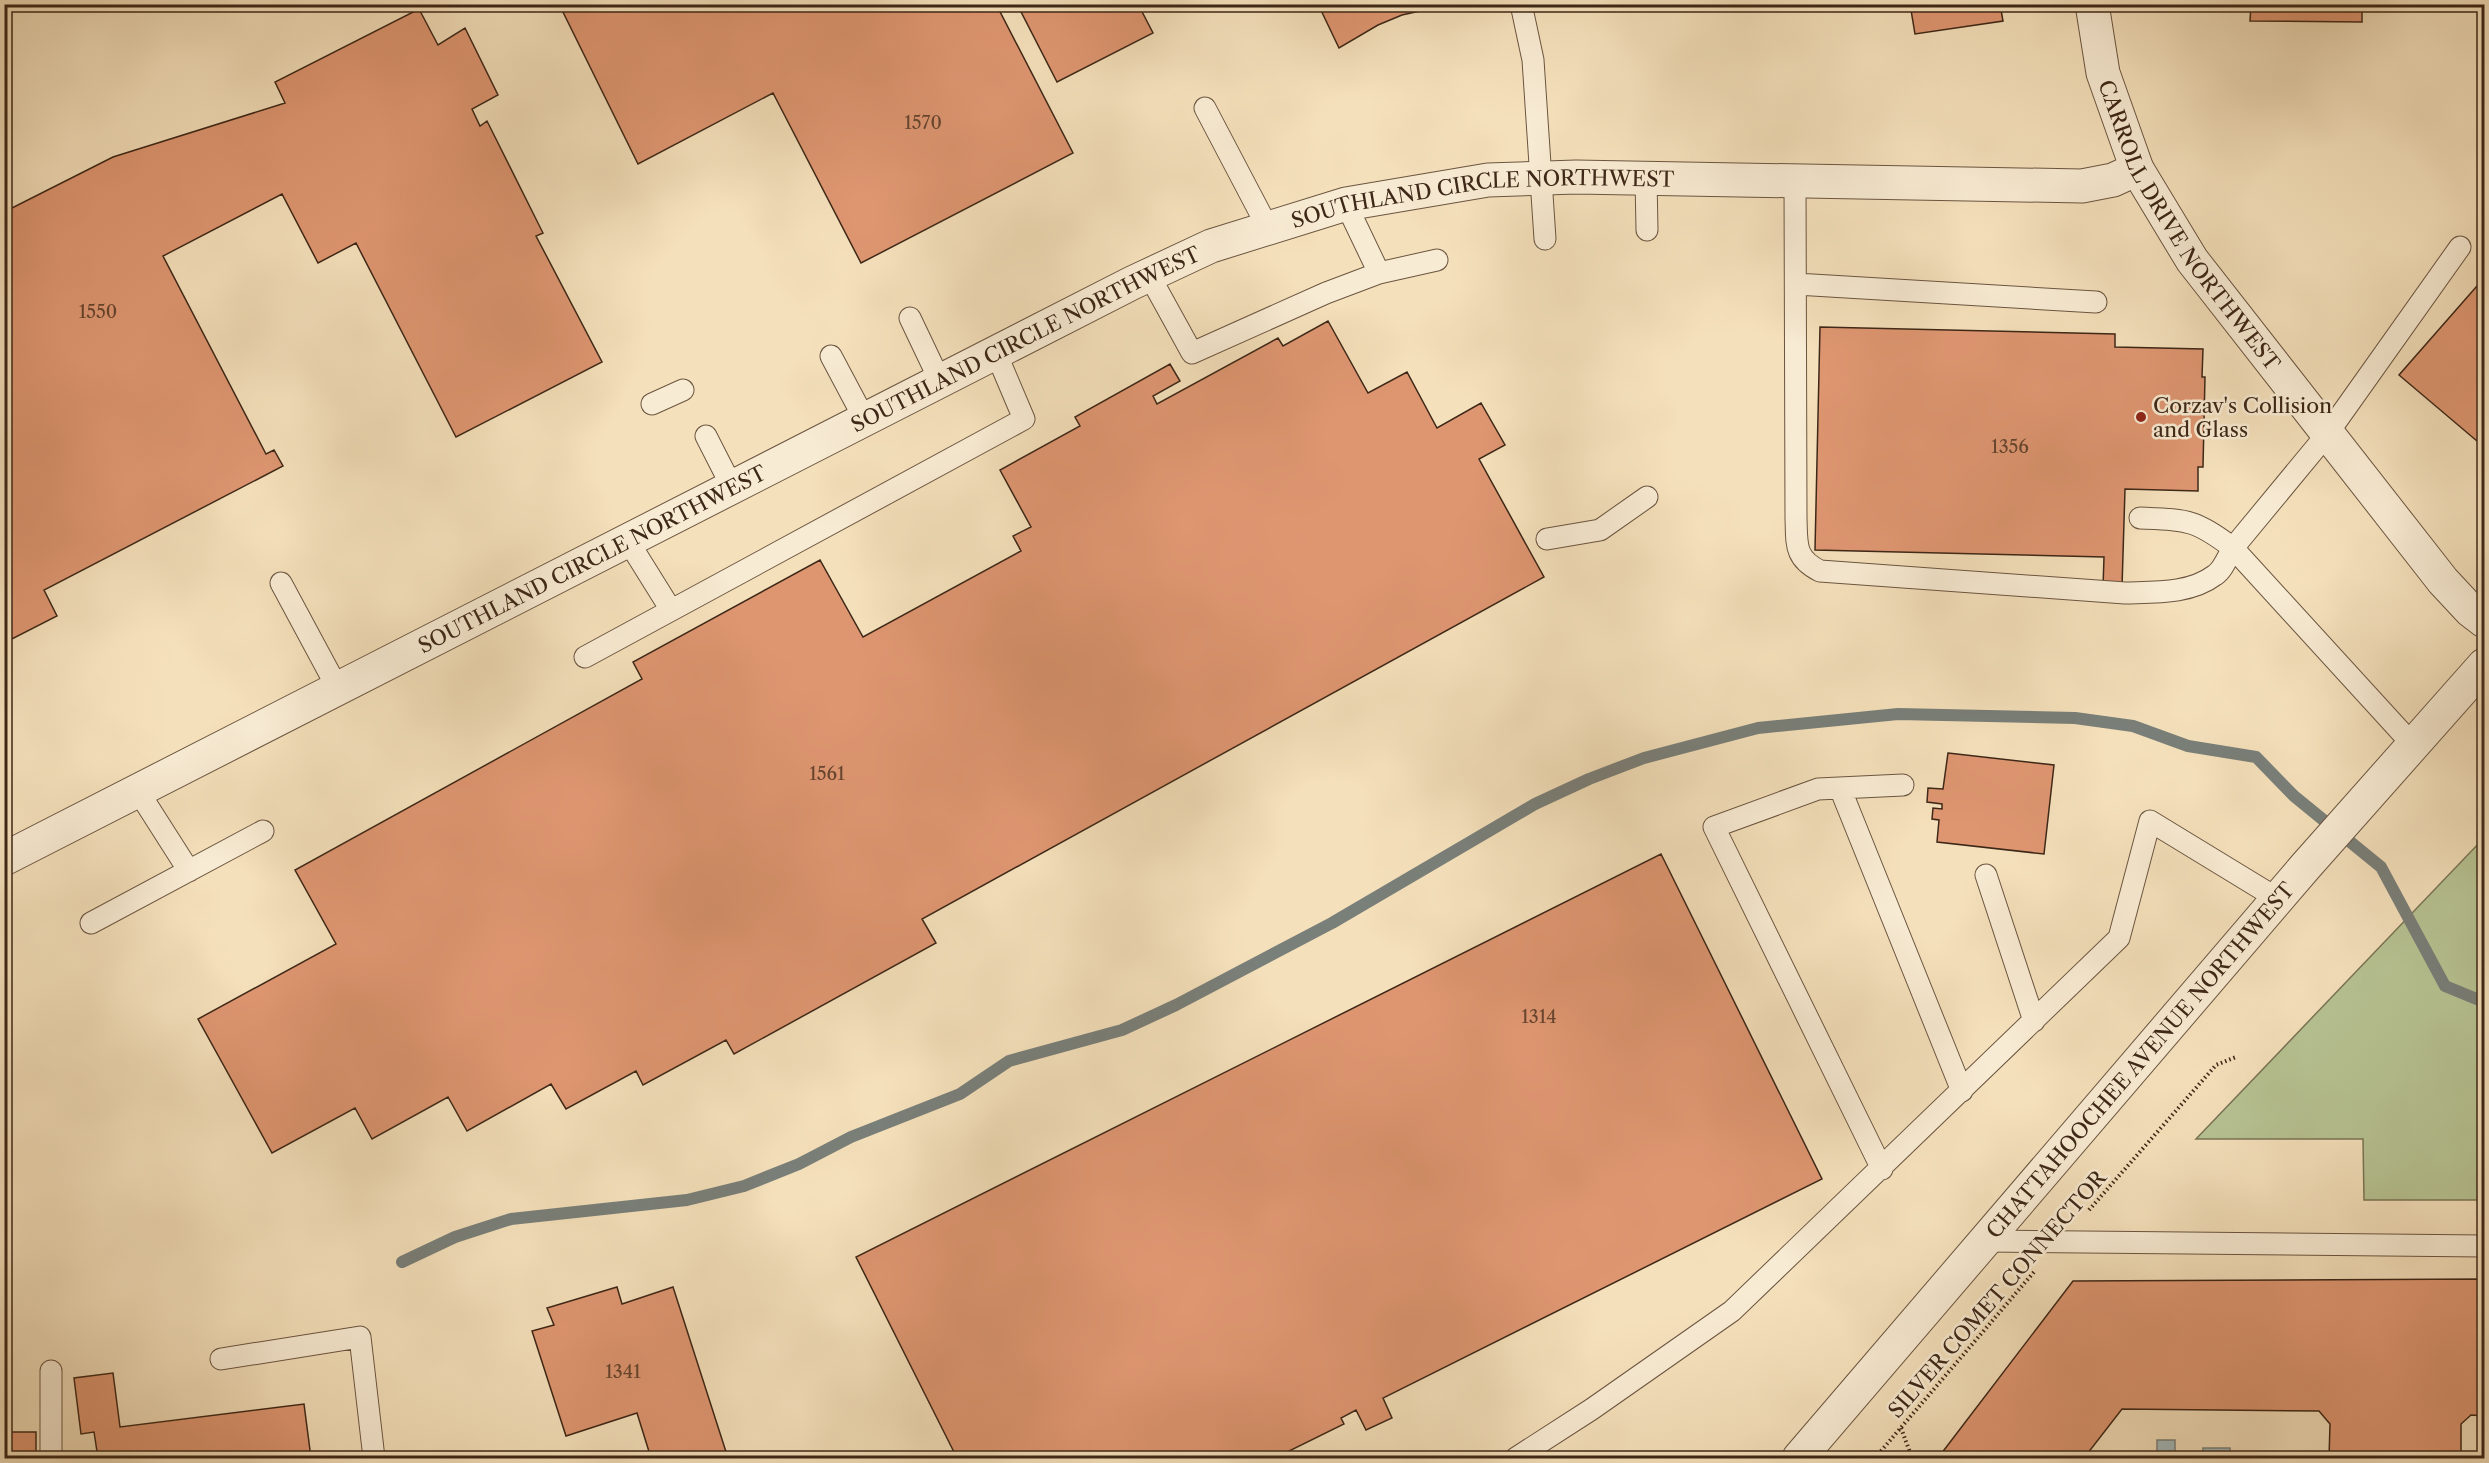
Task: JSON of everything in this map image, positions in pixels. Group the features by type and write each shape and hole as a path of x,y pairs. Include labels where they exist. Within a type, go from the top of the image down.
{"street":[{"name":"CARROLL DRIVE NORTHWEST","path":"2092,4 2103,73 2137,169 2192,260 2443,581 2484,621"},
{"name":"SOUTHLAND CIRCLE NORTHWEST","path":"4,859 996,352 1211,246 1346,204 1488,180 1646,178 2082,186 2113,180 2137,169"},
{"name":"CHATTAHOOCHEE AVENUE NORTHWEST","path":"1799,1458 2305,867 2484,665"}],"lane":[{"path":"1521,4 1533,60 1545,239"},
{"path":"1205,108 1268,228"},
{"path":"1646,178 1647,230"},
{"path":"1795,181 1796,518 1798,547 1806,564 1820,571 2125,593 2190,588 2217,575 2234,548 2328,433 2460,247"},
{"path":"1346,204 1379,273"},
{"path":"1149,275 1192,352 1326,293 1379,273 1437,260"},
{"path":"1796,284 2096,302"},
{"path":"910,318 940,381"},
{"path":"585,657 1024,419 996,352"},
{"path":"831,356 865,420"},
{"path":"652,404 683,390"},
{"path":"706,436 732,487"},
{"path":"1547,539 1600,530 1647,497"},
{"path":"2140,518 2181,519 2199,524 2234,548 2413,745"},
{"path":"628,541 671,610"},
{"path":"281,583 338,689"},
{"path":"1882,1169 1714,827 1818,789 1903,785"},
{"path":"1840,788 1962,1091"},
{"path":"138,791 189,871"},
{"path":"1516,1458 1592,1409 1732,1311 1882,1169 2119,938 2151,821 2278,899"},
{"path":"91,923 263,831"},
{"path":"1986,875 2034,1021"},
{"path":"1985,1241 2484,1246"},
{"path":"221,1359 360,1337 374,1458"},
{"path":"51,1371 51,1458"}],"path":[{"name":"SILVER COMET CONNECTOR","path":"1875,1458 2141,1149 2217,1065 2236,1058"},
{"path":"1901,1428 1911,1455"}],"green space":[{"path":"2481,841 2484,844 2484,1200 2364,1200 2363,1139 2196,1139"}],"water":[{"path":"2157,1440 2175,1440 2175,1458 2137,1458 2157,1457"},
{"path":"2203,1448 2230,1448 2230,1458 2203,1458"}],"building":[{"path":"559,4 996,4 1073,153 861,263 773,93 638,164"},
{"path":"1017,4 1138,4 1153,33 1057,82"},
{"path":"1318,4 1463,5 1438,7 1402,15 1378,25 1339,48"},
{"path":"1910,4 2000,4 2003,21 1915,34"},
{"path":"2181,4 2218,4 2218,6 2181,6"},
{"path":"2251,4 2362,4 2362,22 2250,21"},
{"path":"419,9 438,45 465,28 498,95 472,109 480,126 487,121 543,233 536,236 602,362 456,437 356,243 318,263 282,194 163,256 266,454 274,450 283,466 44,590 57,616 4,643 4,212 113,157 285,103 275,82"},
{"path":"2484,278 2484,447 2399,375"},
{"path":"1328,321 1368,393 1407,372 1437,428 1481,403 1505,445 1479,459 1544,577 922,919 936,943 734,1054 726,1040 643,1085 636,1071 566,1109 551,1084 467,1131 448,1097 372,1139 355,1108 272,1153 198,1019 336,944 295,870 642,679 633,662 820,560 863,637 1021,551 1013,536 1031,527 1000,470 1080,426 1075,417 1170,364 1180,381 1153,396 1157,404 1278,338 1283,346"},
{"path":"1820,327 2115,334 2115,347 2203,349 2202,377 2205,377 2203,467 2198,467 2198,491 2125,489 2122,587 2103,587 2104,557 1815,550"},
{"path":"1948,753 2054,765 2044,854 1937,842 1939,820 1932,819 1933,808 1942,809 1942,804 1927,802 1928,788 1943,789"},
{"path":"1661,854 1822,1179 1383,1398 1392,1418 1366,1430 1356,1410 1341,1418 1344,1424 1275,1458 957,1458 856,1257"},
{"path":"2484,1279 2484,1416 2471,1415 2461,1424 2461,1458 2329,1458 2330,1424 2319,1411 2122,1409 2084,1458 1945,1458 1941,1454 2073,1281"},
{"path":"617,1287 622,1304 673,1287 728,1458 651,1458 637,1413 566,1436 532,1331 554,1325 547,1308"},
{"path":"113,1373 120,1427 304,1404 311,1458 98,1458 94,1432 81,1434 74,1378"},
{"path":"4,1432 36,1432 36,1458 4,1458"}],"waterway":[{"path":"402,1262 455,1237 511,1219 687,1200 744,1186 799,1164 851,1137 960,1094 1009,1061 1122,1030 1176,1005 1332,923 1535,804 1589,779 1644,758 1758,728 1898,714 2075,718 2133,726 2188,746 2256,757 2294,796 2381,867 2445,986 2484,1002"}],"place":[{"name":"Corzav's Collision and Glass","path":"2141,417"}]}
